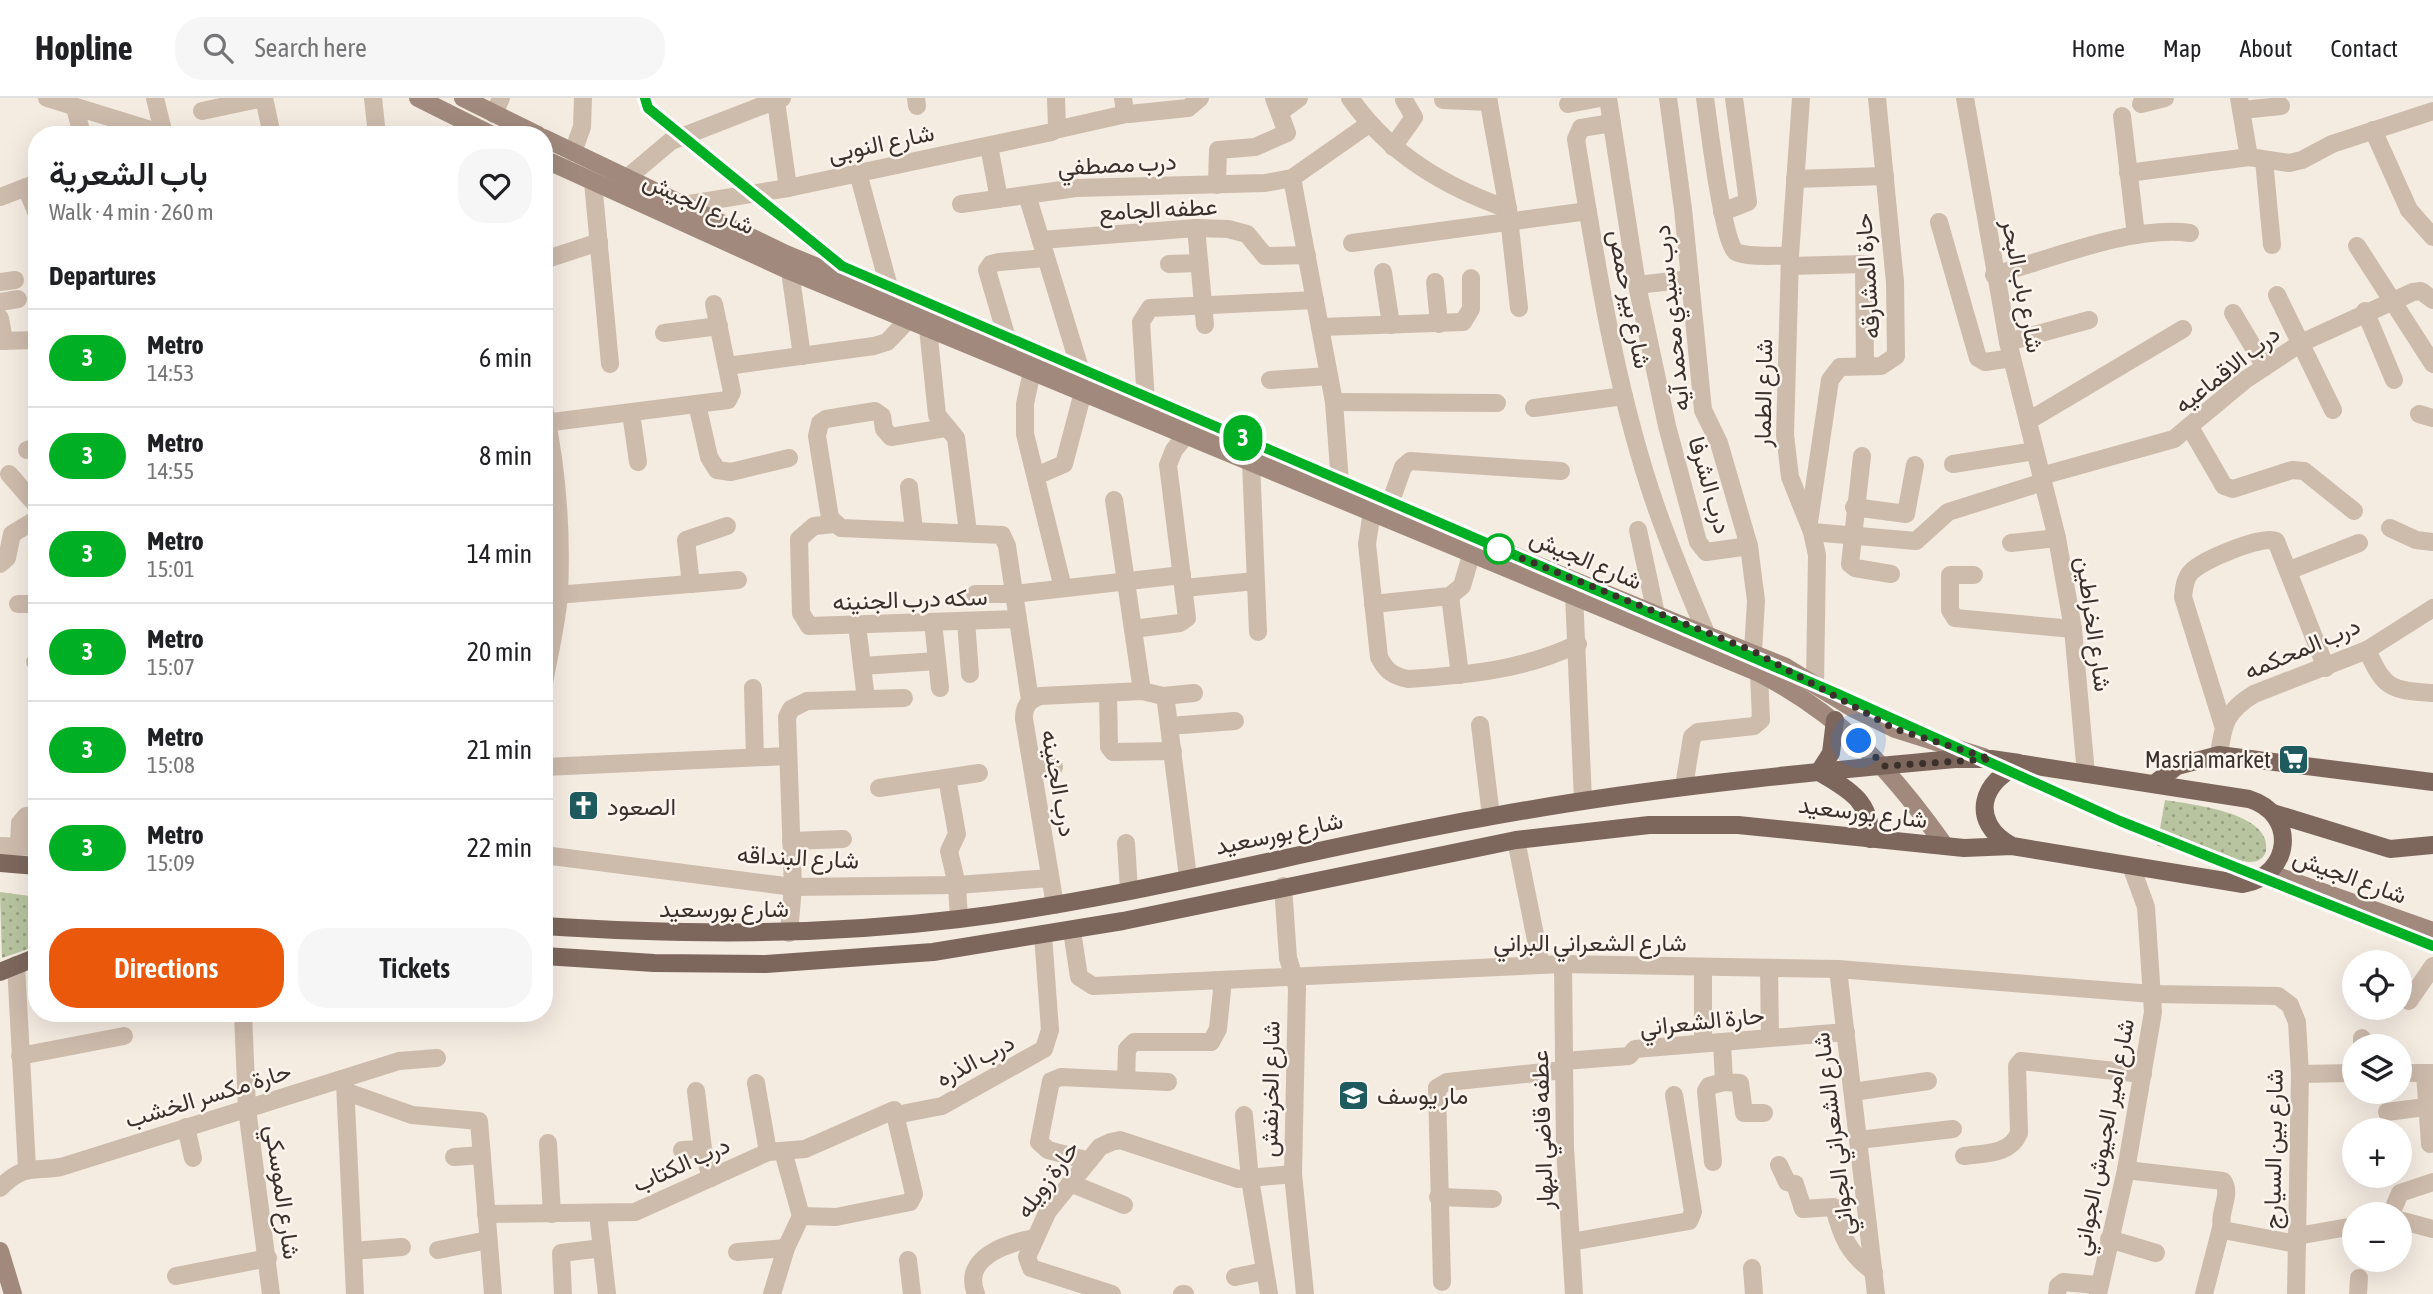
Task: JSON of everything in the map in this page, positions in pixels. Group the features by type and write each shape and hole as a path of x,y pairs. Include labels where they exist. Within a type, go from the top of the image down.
{"main road":[{"path":"418,98 467,126"},
{"path":"463,98 497,106 525,126"},
{"name":"شارع الجيش","path":"553,142 786,254 1009,345 1187,435 1759,673 1835,720 1885,766 1945,846"},
{"name":"شارع الجيش","path":"553,163 790,271 1032,371 1146,402 1656,614 1753,651 1815,684 1854,709 1895,729 1991,759"},
{"path":"1835,720 1831,753 1819,772 1860,799 1869,817 1870,839"},
{"path":"2154,784 2177,766 2219,755 2433,782"},
{"name":"شارع بورسعيد","path":"553,926 680,933 789,933 959,919 1055,905 1491,816 1583,801 1684,786 1819,772 1991,759 2249,799 2273,813"},
{"path":"2012,846 1991,828 1986,800 1998,776 2023,764"},
{"path":"2273,813 2390,849 2433,845"},
{"path":"2269,873 2283,849 2282,830 2273,813"},
{"name":"شارع بورسعيد","path":"553,957 654,963 780,963 933,952 1072,931 1516,840 1604,828 1693,824 1782,828 1945,846 2012,846 2243,884 2269,873"},
{"path":"0,863 28,865"},
{"name":"شارع الجيش","path":"2269,873 2433,931"},
{"name":"شارع الجيش","path":"2415,926 2433,946"},
{"path":"8,968 28,960"},
{"path":"0,1251 13,1294"}],"street":[{"path":"47,98 138,126"},
{"path":"155,98 162,126"},
{"path":"202,111 264,98 270,126"},
{"path":"373,98 376,126"},
{"path":"573,152 582,127 583,98"},
{"path":"1055,130 1056,98"},
{"path":"1217,185 1216,152 1255,147 1286,134 1277,105 1299,98"},
{"path":"1568,104 1600,98"},
{"name":"درب الشرفا","path":"1608,98 1637,285 1667,426 1698,542 1706,552 1749,546"},
{"name":"درب سيدي محمد آيه","path":"1668,98 1703,410 1719,443 1749,546 1756,601 1753,651"},
{"path":"1705,98 1722,212 1731,246 1738,253 1790,261 1864,264 1865,366"},
{"path":"1722,212 1748,202 1734,98"},
{"name":"شارع الطمار","path":"1801,98 1790,261 1786,457 1790,477 1811,527 1817,555 1815,684"},
{"name":"حارة المشارقه","path":"1811,527 1830,380 1840,368 1887,365 1896,356 1895,282 1877,98"},
{"name":"شارع باب البحر","path":"1965,98 1994,275 2042,479"},
{"path":"2141,104 2165,98"},
{"path":"627,178 671,141 779,99 788,188"},
{"name":"شارع النوبى","path":"682,205 788,188 989,146 1055,130 1124,106 1195,100"},
{"path":"1357,100 1369,124 1393,147 1447,184 1509,215"},
{"path":"1393,147 1414,117 1404,100"},
{"path":"1443,100 1488,100 1509,215 1519,308"},
{"path":"2272,245 2257,158 2240,104 2281,106"},
{"path":"75,107 80,126"},
{"path":"2128,173 2257,158 2289,163 2302,160 2332,144 2433,111"},
{"path":"2122,117 2136,235"},
{"name":"شارع بير حمص","path":"1612,123 1586,126 1577,133 1598,277 1624,396 1661,523 1706,634"},
{"name":"درب مصطفي","path":"961,204 1027,195 1154,184 1265,183 1292,178 1369,124"},
{"path":"2373,130 2409,209 2433,237"},
{"path":"989,146 999,198"},
{"path":"858,173 892,298"},
{"path":"1795,179 1885,176"},
{"path":"1292,178 1307,255 1320,279 1315,300 1334,402 1340,483"},
{"path":"593,183 610,364"},
{"path":"0,197 28,186"},
{"path":"1027,195 1083,384 1064,464 1036,476"},
{"path":"1352,243 1509,215 1588,211"},
{"path":"1939,222 1978,358 1985,362 2089,320"},
{"path":"1196,228 1205,325"},
{"name":"عطفه الجامع","path":"1041,240 1196,228 1247,234 1265,257 1307,255"},
{"path":"1994,275 2136,235 2163,230 2190,233"},
{"path":"553,257 599,242"},
{"path":"2357,246 2433,364"},
{"path":"1009,345 987,270 991,264 999,262 1046,258"},
{"path":"1168,264 1199,262"},
{"path":"790,271 802,356"},
{"path":"1383,272 1391,325"},
{"path":"1320,327 1463,322 1469,316 1471,278"},
{"path":"1637,285 1690,279"},
{"path":"1435,282 1439,324"},
{"name":"درب الاقماعيه","path":"1811,527 1852,536 1916,541 1948,512 2042,479 2165,443 2191,429 2226,395 2301,343 2365,311 2417,290 2433,300"},
{"path":"2277,295 2333,410"},
{"path":"1146,402 1140,322 1150,308 1315,300"},
{"path":"553,417 631,412 728,400 732,392 714,303"},
{"path":"2365,311 2394,380"},
{"path":"2233,313 2265,367"},
{"path":"0,318 2,341 28,340"},
{"path":"727,366 887,342 908,320"},
{"path":"664,333 719,326"},
{"path":"928,328 937,415 951,432 957,446 968,532"},
{"path":"2028,421 2183,329"},
{"path":"1032,371 1026,404 1026,434 1063,588"},
{"path":"1270,380 1329,376"},
{"path":"1534,408 1624,396"},
{"path":"1334,402 1497,403"},
{"path":"697,404 709,457 717,470 732,472 789,458"},
{"path":"945,428 891,437 884,429 882,416 875,411 826,419 820,423 817,436 828,511 835,524 841,528 997,533 1006,540 1030,700"},
{"path":"631,412 638,462"},
{"path":"2191,429 2224,486 2233,489 2292,470 2304,471 2354,512"},
{"path":"1133,629 1184,622 1187,613 1168,465 1174,450 1187,435"},
{"path":"1953,464 2035,452"},
{"path":"1862,456 1854,507 1850,564 1852,568 1891,574"},
{"path":"1251,461 1258,632"},
{"path":"1390,504 1403,467 1410,461 1561,471"},
{"path":"1854,507 1906,514 1915,465"},
{"path":"553,472 556,492 553,554"},
{"path":"9,474 28,508"},
{"name":"شارع الخراطين","path":"2042,479 2057,538 2073,629 2086,774"},
{"path":"909,487 914,530"},
{"path":"1114,500 1142,691"},
{"path":"1372,511 1367,544 1379,657 1385,669 1395,677 1408,679 1460,675 1527,664 1578,644"},
{"path":"0,564 7,558 12,534 28,524"},
{"name":"سكه درب الجنينه","path":"835,524 814,526 800,539 801,613 805,622 814,627 1018,619"},
{"path":"691,584 685,540 727,527"},
{"path":"2390,528 2416,540 2433,542"},
{"path":"1638,530 1656,614"},
{"path":"2011,544 2057,538"},
{"path":"2219,755 2223,725 2183,597 2184,587 2192,570 2263,539 2276,541 2290,570 2326,668"},
{"path":"2290,570 2360,542"},
{"path":"1373,604 1450,596 1461,586 1472,552"},
{"path":"1974,575 1950,575 1950,610 1955,618 2073,629"},
{"path":"553,596 738,580"},
{"path":"975,594 1014,594 1126,581 1255,581"},
{"path":"1574,594 1583,801"},
{"path":"1450,596 1460,675"},
{"path":"18,604 28,604"},
{"name":"درب المحكمه","path":"2223,725 2231,712 2254,694 2367,650 2433,608"},
{"path":"966,621 971,674"},
{"path":"933,622 940,688"},
{"path":"857,625 866,699"},
{"path":"2367,650 2382,681 2389,687 2433,693"},
{"path":"862,666 937,661"},
{"path":"1684,786 1692,737 1698,732 1754,726 1761,720 1759,673"},
{"path":"753,688 755,757"},
{"name":"درب الجنينه","path":"1055,905 1024,708 1030,700 1040,696 1142,691 1157,692 1163,696 1194,693"},
{"path":"1108,692 1109,747 1113,752 1173,751"},
{"path":"1163,696 1170,726 1188,877"},
{"path":"789,933 793,887 788,717 798,704 904,698"},
{"path":"1170,726 1236,721"},
{"path":"1480,725 1491,816"},
{"path":"754,727 787,726"},
{"path":"553,767 788,757"},
{"path":"1033,770 1054,767"},
{"path":"879,788 979,774"},
{"path":"947,778 957,834 949,848 957,885 959,919"},
{"path":"0,846 28,846 20,823 28,816"},
{"path":"791,841 843,839"},
{"path":"1516,840 1541,965"},
{"path":"1126,843 1129,890"},
{"name":"شارع البنداقه","path":"553,856 793,887 957,885 1051,878"},
{"name":"شارع امير الجيوش الجواني","path":"2098,1289 2126,1170 2153,1012 2146,908 2131,866"},
{"name":"شارع الخرنفش","path":"1283,886 1288,958 1297,992 1293,1174 1305,1294"},
{"name":"شارع الشعراني البراني","path":"1072,931 1079,977 1093,986 1563,964 1838,969 2152,993 2270,994 2290,1005"},
{"name":"درب الذره","path":"775,1152 805,1149 895,1112 942,1106 1044,1049 1050,1030 1043,936"},
{"name":"عطفه قاضي البهار","path":"1563,964 1565,1148 1574,1294"},
{"path":"2412,997 2433,966"},
{"path":"1703,967 1703,1043"},
{"path":"0,1188 17,1172 27,1168 20,1056 8,968"},
{"path":"1769,968 1770,1038"},
{"name":"شارع الشعراني الجواني","path":"1838,969 1876,1294"},
{"path":"1126,1080 1127,1049 1134,1042 1211,1042 1218,1030 1223,980"},
{"name":"شارع بين السيارج","path":"2290,1005 2297,1022 2300,1074 2296,1294"},
{"name":"شارع الموسكي","path":"243,1022 247,1109 271,1294"},
{"name":"حارة الشعراني","path":"1438,1197 1436,1094 1439,1085 1629,1056 1635,1049 1846,1032"},
{"path":"20,1056 124,1036"},
{"path":"1722,1042 1724,1082"},
{"name":"حارة مكسر الخشب","path":"27,1168 61,1167 247,1109 346,1085 409,1058 437,1058"},
{"path":"1964,1156 2000,1151 2015,1142 2019,1133 2017,1066 2021,1061 2143,1074"},
{"path":"2300,1074 2342,1073"},
{"path":"2429,1073 2425,1107 2430,1144"},
{"path":"1089,1161 1048,1150 1039,1142 1048,1085 1055,1077 1168,1082"},
{"path":"1853,1092 1928,1082"},
{"path":"756,1083 775,1152 800,1216 786,1248 772,1294"},
{"path":"1713,1162 1706,1091 1711,1085 1740,1083 1744,1113 1764,1113"},
{"path":"355,1294 346,1085 412,1115 479,1121 493,1294"},
{"path":"696,1091 703,1149 711,1178"},
{"path":"1571,1242 1685,1224 1693,1212 1674,1095"},
{"path":"2387,1112 2425,1107"},
{"path":"800,1216 836,1217 910,1202 914,1194 895,1112"},
{"path":"1244,1115 1250,1179 1269,1294"},
{"path":"186,1127 193,1158"},
{"path":"1859,1140 1953,1129"},
{"name":"حارة زويله","path":"1112,1294 1031,1268 1027,1253 1048,1211 1100,1147 1120,1140 1238,1179 1293,1174"},
{"path":"548,1143 552,1214"},
{"path":"682,1150 703,1149"},
{"name":"درب الكتاب","path":"486,1214 598,1214 648,1209 711,1178 775,1152"},
{"path":"454,1157 482,1155"},
{"path":"1779,1165 1787,1182 1795,1184 1803,1209 1834,1208 1843,1239 1856,1257 1874,1272"},
{"path":"2126,1170 2224,1181 2227,1190 2221,1228 2204,1294"},
{"path":"2397,1202 2400,1193 2433,1182"},
{"path":"1070,1183 1124,1205"},
{"path":"1442,1282 1438,1197 1493,1199"},
{"path":"598,1214 607,1294"},
{"path":"2412,1223 2433,1228"},
{"path":"2221,1228 2297,1240 2342,1229"},
{"path":"976,1294 973,1288 976,1267 989,1253 1008,1243 1035,1238"},
{"path":"2109,1239 2155,1253"},
{"path":"438,1250 488,1240"},
{"path":"353,1251 402,1247"},
{"path":"563,1294 561,1253 602,1248"},
{"path":"737,1252 786,1248"},
{"path":"176,1276 268,1258"},
{"path":"908,1260 912,1294"},
{"path":"1752,1268 1754,1294"},
{"path":"1235,1278 1265,1271"},
{"path":"2057,1294 2057,1286 2063,1282 2098,1289"}],"green space":[{"path":"2165,800 2227,812 2243,819 2256,827 2265,838 2264,856 2260,860 2249,862 2157,846"},
{"path":"0,892 28,896 28,949 2,958"}],"metro line":[{"name":"3","path":"645,98 648,108 842,266 1836,693 2120,821 2433,946"}],"place":[{"name":"Masria market","path":"2294,759"},
{"name":"الصعود","path":"584,806"},
{"name":"مار يوسف","path":"1354,1095"}],"route":[{"path":"1499,549 1672,621 1753,651 1784,666 1874,720 1895,729 1991,759 1973,758 1885,766 1859,741"}]}
